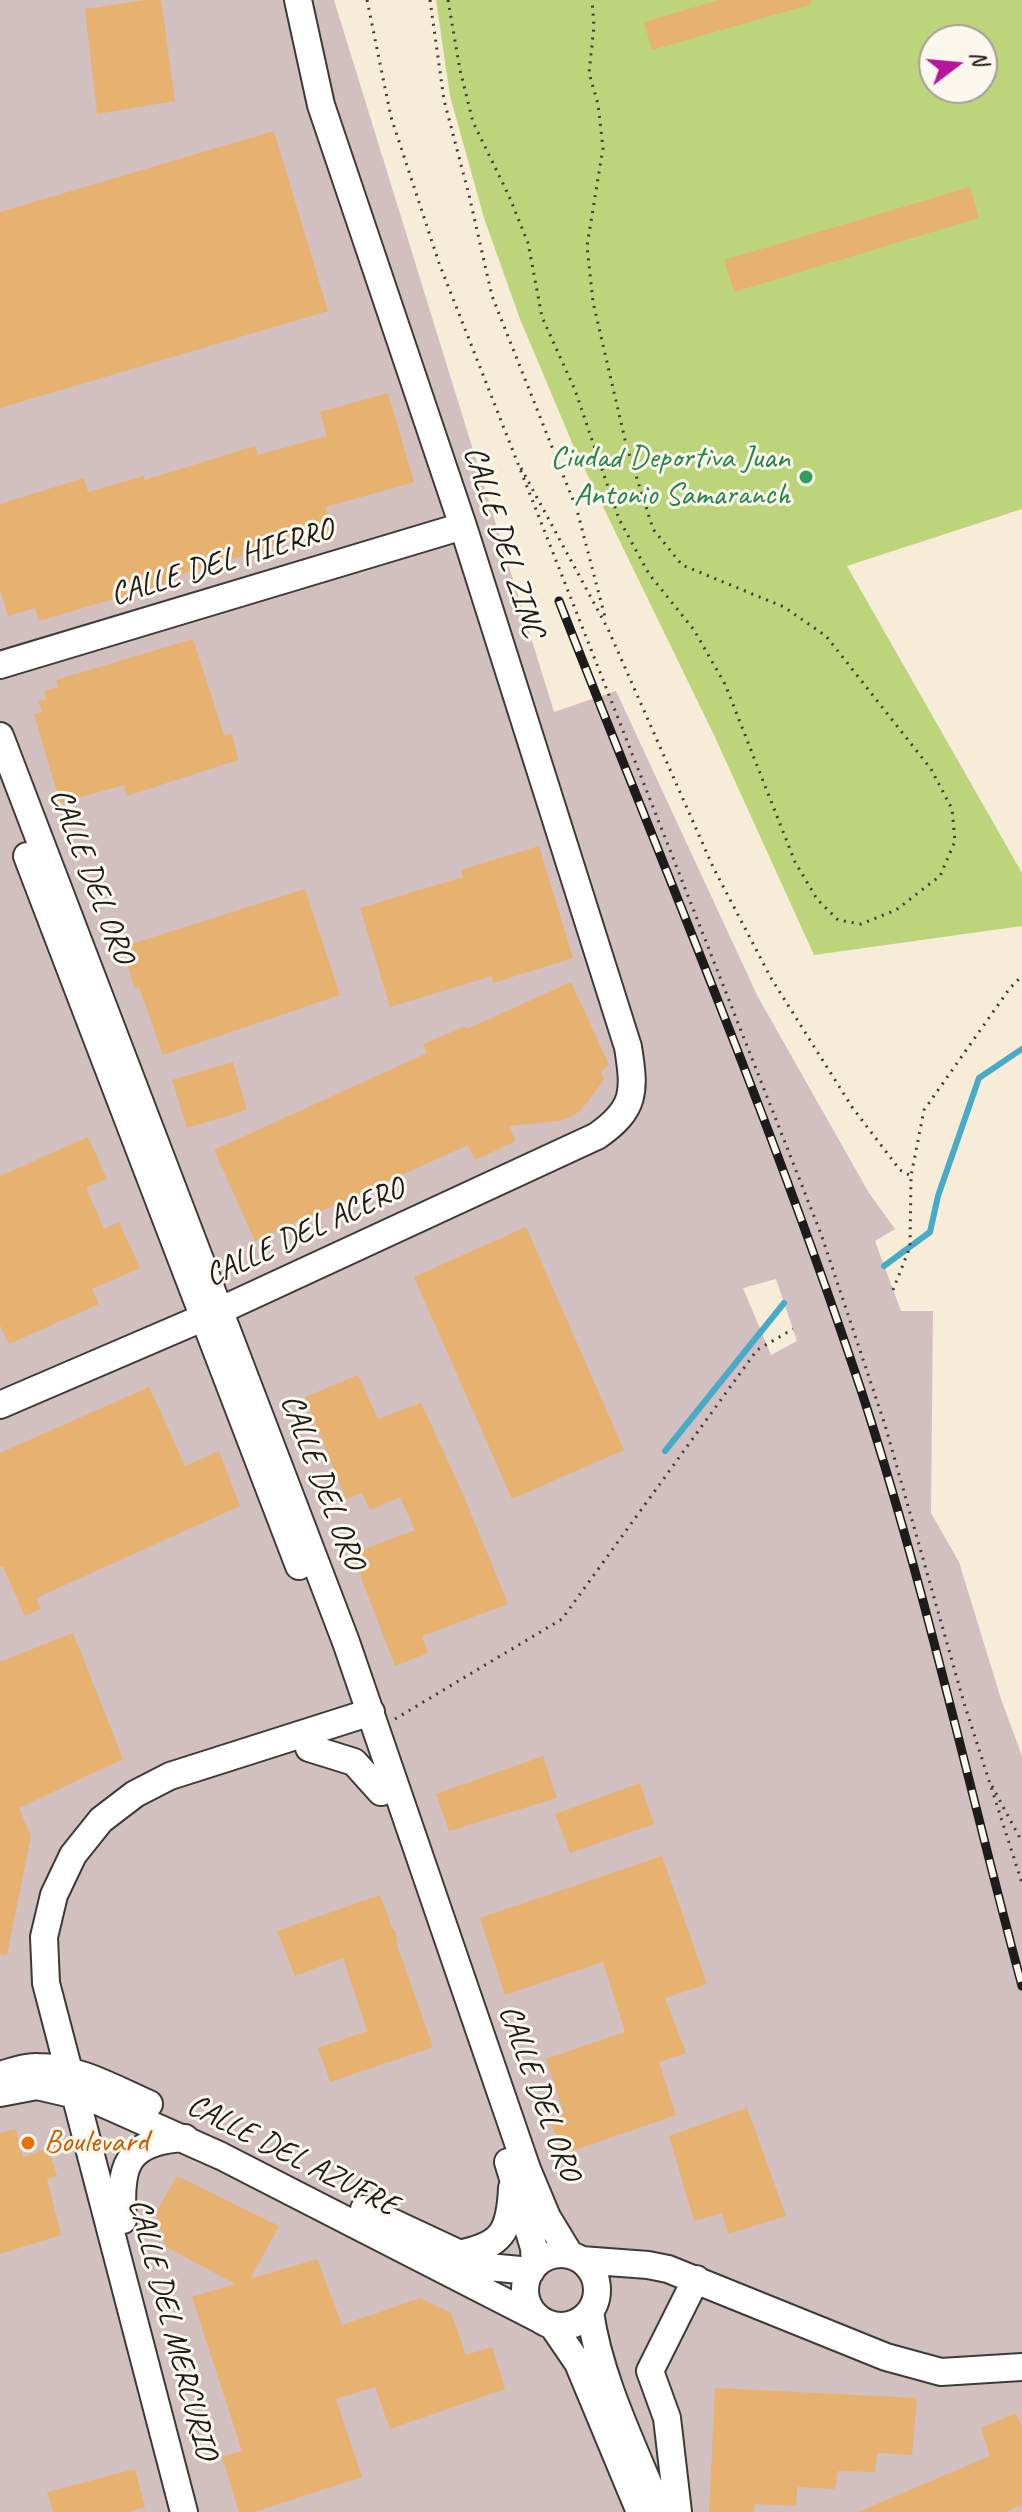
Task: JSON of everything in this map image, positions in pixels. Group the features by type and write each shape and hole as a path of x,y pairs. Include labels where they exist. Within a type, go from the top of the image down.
{"street":[{"name":"CALLE DEL ZINC","path":"298,0 321,105 463,526 628,1047 633,1079 629,1107"},
{"name":"CALLE DEL HIERRO","path":"0,665 463,526"},
{"name":"CALLE DEL ORO","path":"0,736 366,1722 527,2169 547,2217 576,2257"},
{"name":"CALLE DEL ORO","path":"0,785 212,1313"},
{"name":"CALLE DEL ACERO","path":"0,1405 212,1313 597,1136 616,1123 629,1107"},
{"name":"CALLE DEL ORO","path":"366,1722 381,1792 512,2172 534,2248 533,2268"},
{"path":"82,2085 62,1981 61,1938 69,1900 87,1863 112,1831 143,1807 176,1790 309,1748 366,1722"},
{"path":"82,2085 46,1983 44,1937 54,1895 73,1855 101,1820 135,1794 170,1776 366,1722"},
{"path":"309,1748 354,1762 381,1792"},
{"name":"CALLE DEL AZUFRE","path":"0,2075 34,2066 488,2267 533,2268"},
{"name":"CALLE DEL AZUFRE","path":"0,2093 37,2086 82,2085 548,2323"},
{"name":"CALLE DEL MERCURIO","path":"82,2085 123,2220 199,2512"},
{"name":"CALLE DEL MERCURIO","path":"82,2085 184,2512"},
{"path":"123,2220 120,2184 130,2158 163,2139 185,2138"},
{"path":"457,2254 480,2250 500,2237 511,2215 512,2172"},
{"path":"640,2512 578,2363 548,2323 534,2314 525,2293 533,2268 551,2255 668,2269 899,2361 941,2372 1022,2367"},
{"path":"548,2323 574,2324 590,2312 595,2303 597,2285 589,2267 576,2257"},
{"path":"597,2285 627,2264"},
{"path":"678,2512 667,2418 650,2371 696,2279"},
{"path":"590,2312 594,2336 615,2400 660,2512"}],"path":[{"path":"367,0 391,117 439,263 821,1234 885,1425 964,1703 1022,1883"},
{"path":"430,0 444,100 492,296 577,510 608,629"},
{"path":"448,0 473,122 528,243 542,317 575,390 619,519 649,574 694,630 725,684 795,862 817,899 838,920 861,924 896,910 940,876 955,841 952,809 931,769 826,636 784,607 682,565 653,529 626,444 593,302 587,246 603,148 598,104 589,73 594,26 592,0"},
{"path":"514,455 608,629 713,867 771,978 852,1107 900,1170 911,1176"},
{"path":"893,1290 910,1247 911,1176 924,1110 1010,988 1022,976"},
{"path":"366,1722 407,1714 562,1619 757,1350 793,1329"},
{"path":"987,1776 1022,1842"}],"shaded area":[{"path":"0,0 334,0 554,712 616,691 758,997 869,1193 895,1229 875,1241 901,1311 933,1311 931,1513 959,1562 1022,1756 1022,2512 0,2512","holes":["776,1279 797,1341 771,1355 743,1288"]}],"green space":[{"name":"Ciudad Deportiva Juan Antonio Samaranch","path":"436,0 1022,0 1022,509 847,566 1022,873 1022,926 814,955 714,735 573,445 520,319 484,218 450,96"}],"building":[{"path":"161,0 175,101 97,114 85,9"},
{"path":"719,0 811,0 812,4 652,50 644,22"},
{"path":"274,131 328,311 0,408 0,212"},
{"path":"970,187 979,218 734,292 724,260"},
{"path":"388,393 414,482 326,507 333,536 300,545 298,539 173,577 174,581 39,621 35,608 8,616 0,589 0,504 84,478 88,492 144,476 145,480 255,446 258,455 327,436 320,412"},
{"path":"193,639 224,735 232,734 238,760 127,796 124,785 60,803 34,714 42,712 38,701 46,699 44,691 58,687 56,680"},
{"path":"539,846 573,958 493,983 492,976 390,1007 360,908 463,877 461,870"},
{"path":"305,889 340,995 163,1055 139,987 135,989 122,947"},
{"path":"571,982 609,1065 601,1071 604,1080 581,1110 559,1121 509,1126 516,1141 475,1160 468,1145 255,1241 214,1150 427,1053 423,1044 466,1026 467,1029"},
{"path":"233,1062 247,1110 187,1128 172,1080"},
{"path":"88,1137 107,1179 86,1188 104,1229 119,1222 140,1268 92,1289 99,1304 9,1344 0,1325 0,1176"},
{"path":"526,1227 624,1450 512,1499 414,1277"},
{"path":"358,1375 378,1419 421,1403 508,1604 422,1636 428,1653 395,1666 352,1554 415,1530 400,1497 370,1510 362,1493 346,1499 305,1397"},
{"path":"149,1387 185,1466 219,1451 240,1506 36,1598 41,1609 25,1616 3,1567 0,1567 0,1453"},
{"path":"73,1633 123,1759 19,1808 31,1836 7,1955 0,1954 0,1662"},
{"path":"543,1756 557,1798 449,1831 436,1794"},
{"path":"640,1783 654,1824 570,1853 555,1814"},
{"path":"662,1856 707,1984 665,1998 686,2053 659,2062 676,2115 563,2154 549,2119 564,2114 546,2059 625,2032 603,1962 505,1995 480,1918"},
{"path":"380,1895 396,1932 397,1945 433,2047 330,2082 318,2048 367,2031 343,1958 295,1976 277,1931"},
{"path":"747,2108 786,2216 728,2234 722,2213 694,2221 669,2136"},
{"path":"16,2129 23,2157 48,2148 57,2176 47,2179 61,2235 0,2254 0,2133"},
{"path":"177,2176 279,2226 250,2279 317,2259 342,2325 420,2298 451,2313 466,2355 492,2347 505,2389 390,2429 375,2387 336,2399 362,2477 254,2512 239,2512 222,2457 242,2451 192,2297 235,2284 165,2246 156,2212"},
{"path":"715,2388 917,2398 912,2455 877,2453 875,2472 838,2471 835,2489 797,2487 796,2506 755,2504 754,2512 709,2512"},
{"path":"1016,2413 1022,2427 1022,2505 1006,2512 858,2512 990,2456 981,2428"},
{"path":"135,2469 145,2507 127,2512 53,2512 47,2492"}],"waterway":[{"path":"884,1266 930,1232 938,1196 979,1078 1022,1049"},
{"path":"665,1451 784,1303"}],"railway":[{"path":"559,601 791,1191 861,1390 906,1538 1022,1986"}],"place":[{"name":"Ciudad Deportiva Juan Antonio Samaranch","path":"806,477"},
{"name":"Boulevard","path":"28,2143"}]}
